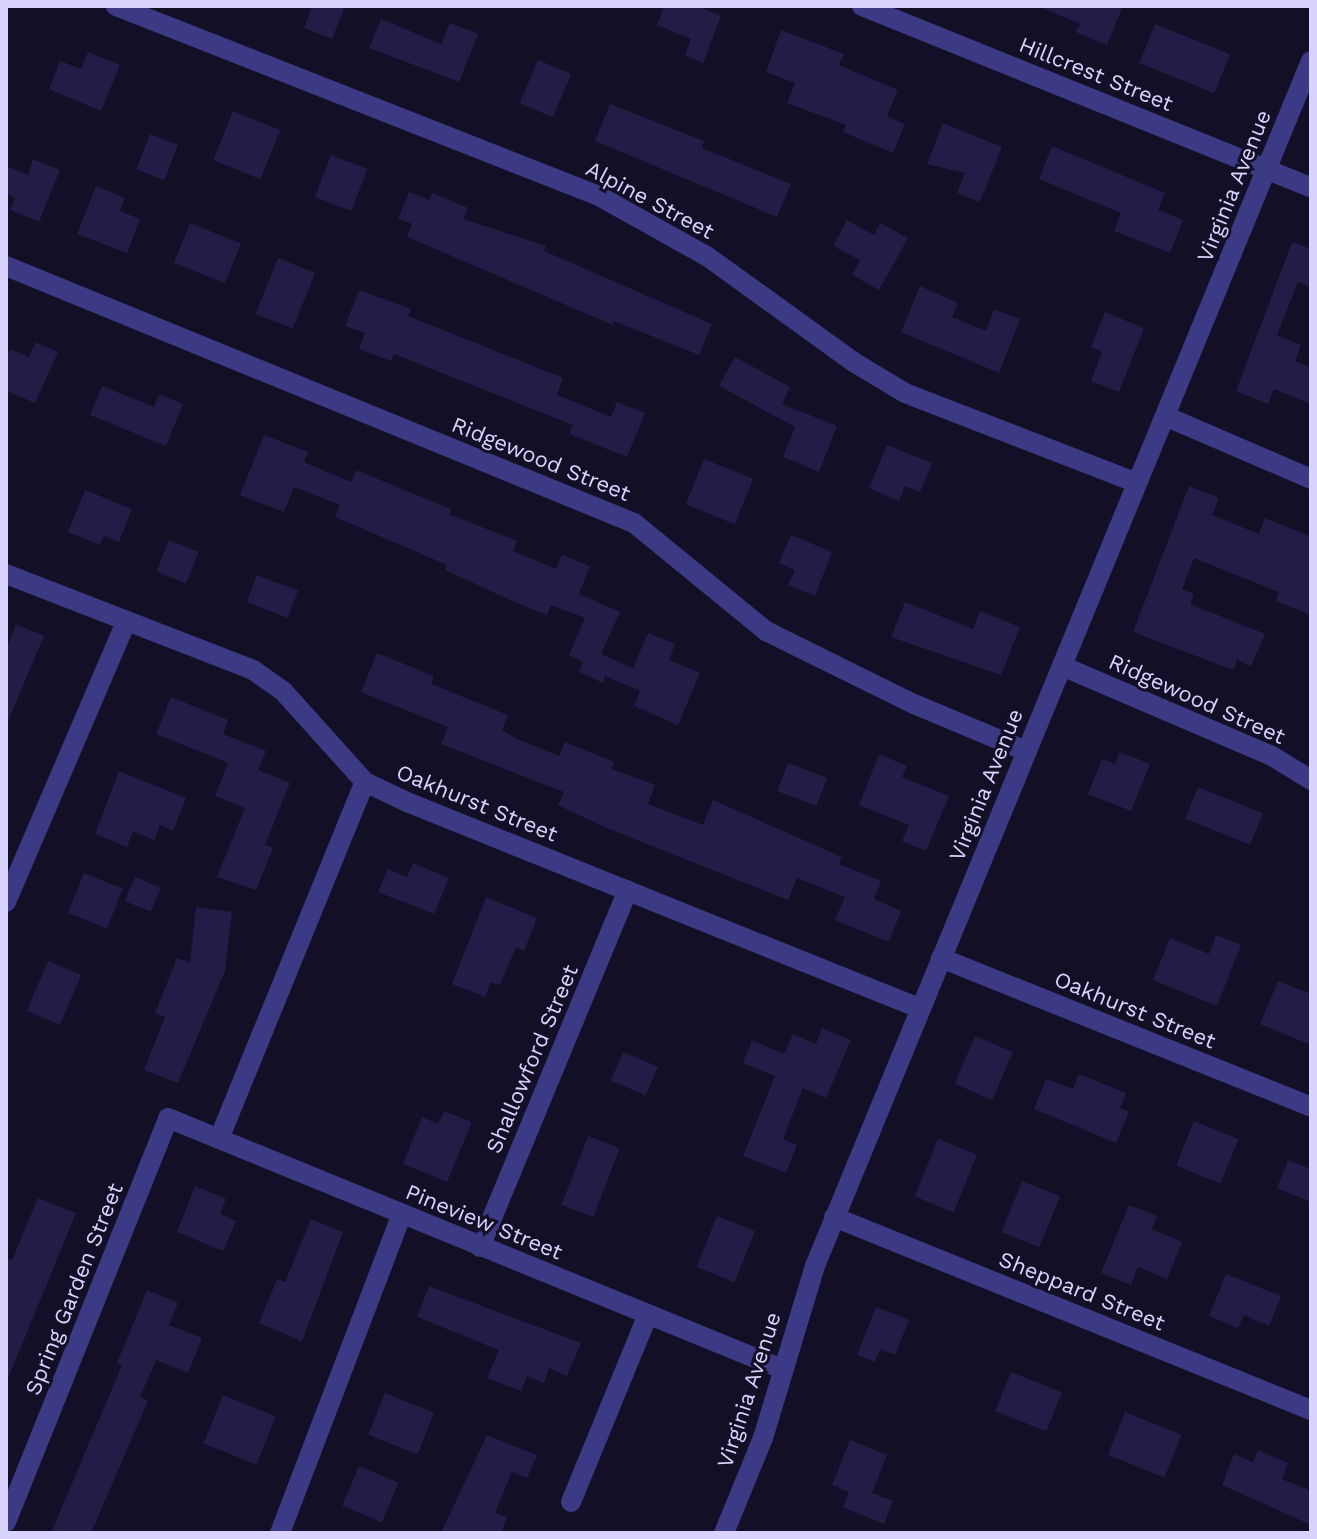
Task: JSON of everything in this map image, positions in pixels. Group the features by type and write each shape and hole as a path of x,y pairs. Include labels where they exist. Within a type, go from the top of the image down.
{"street":[{"name":"Alpine Street","path":"116,6 599,196 708,257 852,361 905,393 1137,483"},
{"name":"Hillcrest Street","path":"862,6 1311,187"},
{"name":"Virginia Avenue","path":"724,1533 763,1438 782,1369 834,1217 1311,61"},
{"name":"Ridgewood Street","path":"6,266 634,523 766,631 914,704 1026,751"},
{"path":"1165,416 1311,479"},
{"name":"Oakhurst Street","path":"6,574 253,670 283,691 365,782 919,1008"},
{"path":"6,902 126,622"},
{"name":"Ridgewood Street","path":"1062,666 1272,756 1311,780"},
{"path":"219,1139 365,782"},
{"name":"Shallowford Street","path":"480,1247 628,890"},
{"name":"Oakhurst Street","path":"941,958 1311,1107"},
{"name":"Pineview Street","path":"168,1118 782,1369"},
{"name":"Spring Garden Street","path":"6,1522 168,1118"},
{"path":"280,1533 402,1214"},
{"name":"Sheppard Street","path":"834,1217 1311,1410"},
{"path":"571,1502 648,1314"}],"building":[{"path":"312,6 345,6 332,39 304,28"},
{"path":"664,6 697,6 721,16 703,63 685,55 691,39 657,25"},
{"path":"1038,6 1123,6 1107,45 1076,32 1080,24"},
{"path":"381,19 441,44 450,23 478,34 459,82 369,48"},
{"path":"1155,24 1230,54 1214,93 1139,63"},
{"path":"781,30 844,54 839,65 898,90 887,116 905,124 893,153 843,132 846,125 787,103 795,83 766,72"},
{"path":"88,52 120,65 101,111 49,89 60,61 81,69"},
{"path":"538,60 571,74 553,117 520,103"},
{"path":"610,104 704,141 702,148 791,184 777,217 595,141"},
{"path":"233,111 280,130 260,179 213,160"},
{"path":"943,123 1002,147 980,202 957,193 965,173 927,164"},
{"path":"150,134 178,145 164,180 136,169"},
{"path":"1052,146 1165,193 1158,210 1183,220 1170,253 1114,231 1121,213 1039,179"},
{"path":"331,155 367,169 351,211 315,197"},
{"path":"33,159 60,170 39,222 10,210 15,198 6,194 6,166 28,175"},
{"path":"96,186 125,198 120,211 140,219 127,253 77,234"},
{"path":"409,192 429,200 432,193 468,208 463,219 546,246 544,251 712,324 699,355 614,321 613,325 407,237 412,224 398,219"},
{"path":"847,220 874,235 880,223 908,238 879,290 852,275 860,260 833,246"},
{"path":"190,223 241,244 225,283 174,263"},
{"path":"1292,242 1311,249 1311,287 1298,282 1277,335 1301,345 1295,361 1311,368 1311,404 1274,389 1268,404 1236,391"},
{"path":"278,258 315,273 293,329 256,314"},
{"path":"920,286 958,303 952,317 986,331 994,309 1020,319 999,373 901,332"},
{"path":"359,290 411,309 408,316 563,378 557,395 611,417 617,402 645,413 627,457 569,434 573,425 394,354 391,361 359,349 365,333 345,326"},
{"path":"1105,312 1144,328 1119,392 1091,381 1102,352 1091,347"},
{"path":"36,342 58,352 35,403 6,391 6,359 10,349 29,357"},
{"path":"735,357 790,387 782,404 837,426 819,472 783,457 795,427 719,386"},
{"path":"102,386 154,407 159,394 183,404 166,446 90,415"},
{"path":"264,435 308,452 304,462 351,482 356,470 451,509 449,514 517,541 513,551 556,569 562,555 590,566 579,594 620,612 601,654 633,668 648,633 675,644 669,660 700,673 678,725 634,706 640,691 605,676 603,683 579,672 583,662 569,655 585,618 551,605 547,615 512,601 445,570 447,565 335,517 340,505 294,487 284,512 240,495"},
{"path":"887,445 932,463 920,492 905,486 899,501 869,488"},
{"path":"704,459 753,479 735,524 686,504"},
{"path":"1189,486 1219,498 1212,515 1259,534 1265,518 1311,537 1311,615 1276,601 1279,592 1194,558 1182,589 1194,594 1190,604 1265,634 1251,666 1237,660 1233,670 1133,632"},
{"path":"85,490 132,509 119,542 104,536 100,545 68,532"},
{"path":"791,535 832,552 815,596 788,585 795,570 779,563"},
{"path":"169,540 199,552 186,584 156,572"},
{"path":"257,575 298,591 288,618 247,602"},
{"path":"905,602 973,629 980,611 1020,627 1001,675 891,637"},
{"path":"16,624 44,636 6,726 6,650"},
{"path":"377,653 434,676 431,684 508,715 502,730 517,739 559,756 565,742 614,762 612,769 655,785 648,804 703,825 713,800 842,857 839,864 881,881 874,899 901,911 889,942 835,920 845,897 797,878 788,900 604,827 558,805 564,792 441,744 448,727 361,692"},
{"path":"171,697 228,720 223,734 266,751 258,770 290,783 265,845 273,848 256,890 217,877 245,808 215,796 228,763 156,734"},
{"path":"1120,752 1150,764 1131,811 1088,794 1102,759 1115,764"},
{"path":"879,754 907,766 902,777 949,796 926,851 902,841 909,825 859,805"},
{"path":"788,763 827,778 816,806 777,791"},
{"path":"119,771 186,798 173,831 160,825 154,840 133,831 127,847 95,834"},
{"path":"1198,787 1263,813 1250,845 1185,819"},
{"path":"413,863 449,878 434,914 378,892 388,869 407,877"},
{"path":"84,873 123,889 107,929 68,913"},
{"path":"135,877 161,888 151,912 125,901"},
{"path":"486,897 537,918 524,951 516,947 500,985 491,982 485,997 452,984"},
{"path":"196,907 232,912 225,971 178,1083 144,1070 165,1017 155,1013 177,958 190,963"},
{"path":"1216,935 1241,945 1217,1006 1153,980 1170,938 1209,954"},
{"path":"48,961 81,975 60,1025 27,1011"},
{"path":"1278,981 1311,994 1311,1045 1260,1024"},
{"path":"822,1028 851,1040 826,1098 803,1088 783,1139 797,1145 786,1173 743,1156 775,1076 743,1063 752,1040 784,1054 793,1034 816,1044"},
{"path":"975,1036 1013,1052 992,1100 955,1084"},
{"path":"623,1052 658,1067 646,1095 611,1081"},
{"path":"1079,1074 1126,1093 1120,1108 1129,1112 1116,1143 1034,1109 1046,1079 1073,1089"},
{"path":"444,1111 472,1122 447,1182 403,1164 422,1117 438,1124"},
{"path":"1194,1121 1239,1139 1221,1183 1176,1166"},
{"path":"588,1136 620,1148 593,1217 561,1205"},
{"path":"938,1139 977,1155 954,1212 915,1196"},
{"path":"1288,1160 1311,1169 1311,1202 1277,1188"},
{"path":"1022,1181 1060,1196 1039,1247 1001,1232"},
{"path":"195,1186 226,1199 220,1214 236,1221 223,1251 177,1232"},
{"path":"38,1198 76,1213 7,1381 6,1258 12,1260"},
{"path":"1129,1205 1157,1216 1152,1229 1182,1242 1167,1279 1138,1267 1131,1285 1101,1273"},
{"path":"717,1216 755,1231 734,1282 696,1267"},
{"path":"311,1219 343,1232 302,1341 259,1323 277,1279 285,1282"},
{"path":"1226,1274 1281,1296 1269,1326 1244,1315 1238,1328 1209,1316"},
{"path":"429,1286 581,1343 567,1376 549,1368 544,1383 527,1376 521,1391 487,1378 499,1350 417,1317"},
{"path":"147,1290 178,1303 169,1325 202,1338 188,1373 156,1360 140,1397 148,1401 91,1533 51,1533 122,1365 117,1363"},
{"path":"876,1307 909,1320 895,1355 880,1349 875,1362 857,1355"},
{"path":"1011,1372 1062,1393 1046,1432 995,1411"},
{"path":"385,1393 434,1413 417,1455 368,1435"},
{"path":"223,1395 276,1416 256,1465 204,1443"},
{"path":"1125,1412 1182,1435 1164,1478 1108,1455"},
{"path":"487,1435 537,1455 527,1478 512,1472 495,1513 507,1517 501,1533 441,1533"},
{"path":"850,1440 887,1455 872,1493 893,1501 884,1524 843,1507 849,1492 832,1485"},
{"path":"1258,1450 1288,1463 1282,1479 1311,1491 1311,1525 1222,1485 1234,1454 1253,1462"},
{"path":"359,1466 399,1483 382,1522 342,1506"}]}
